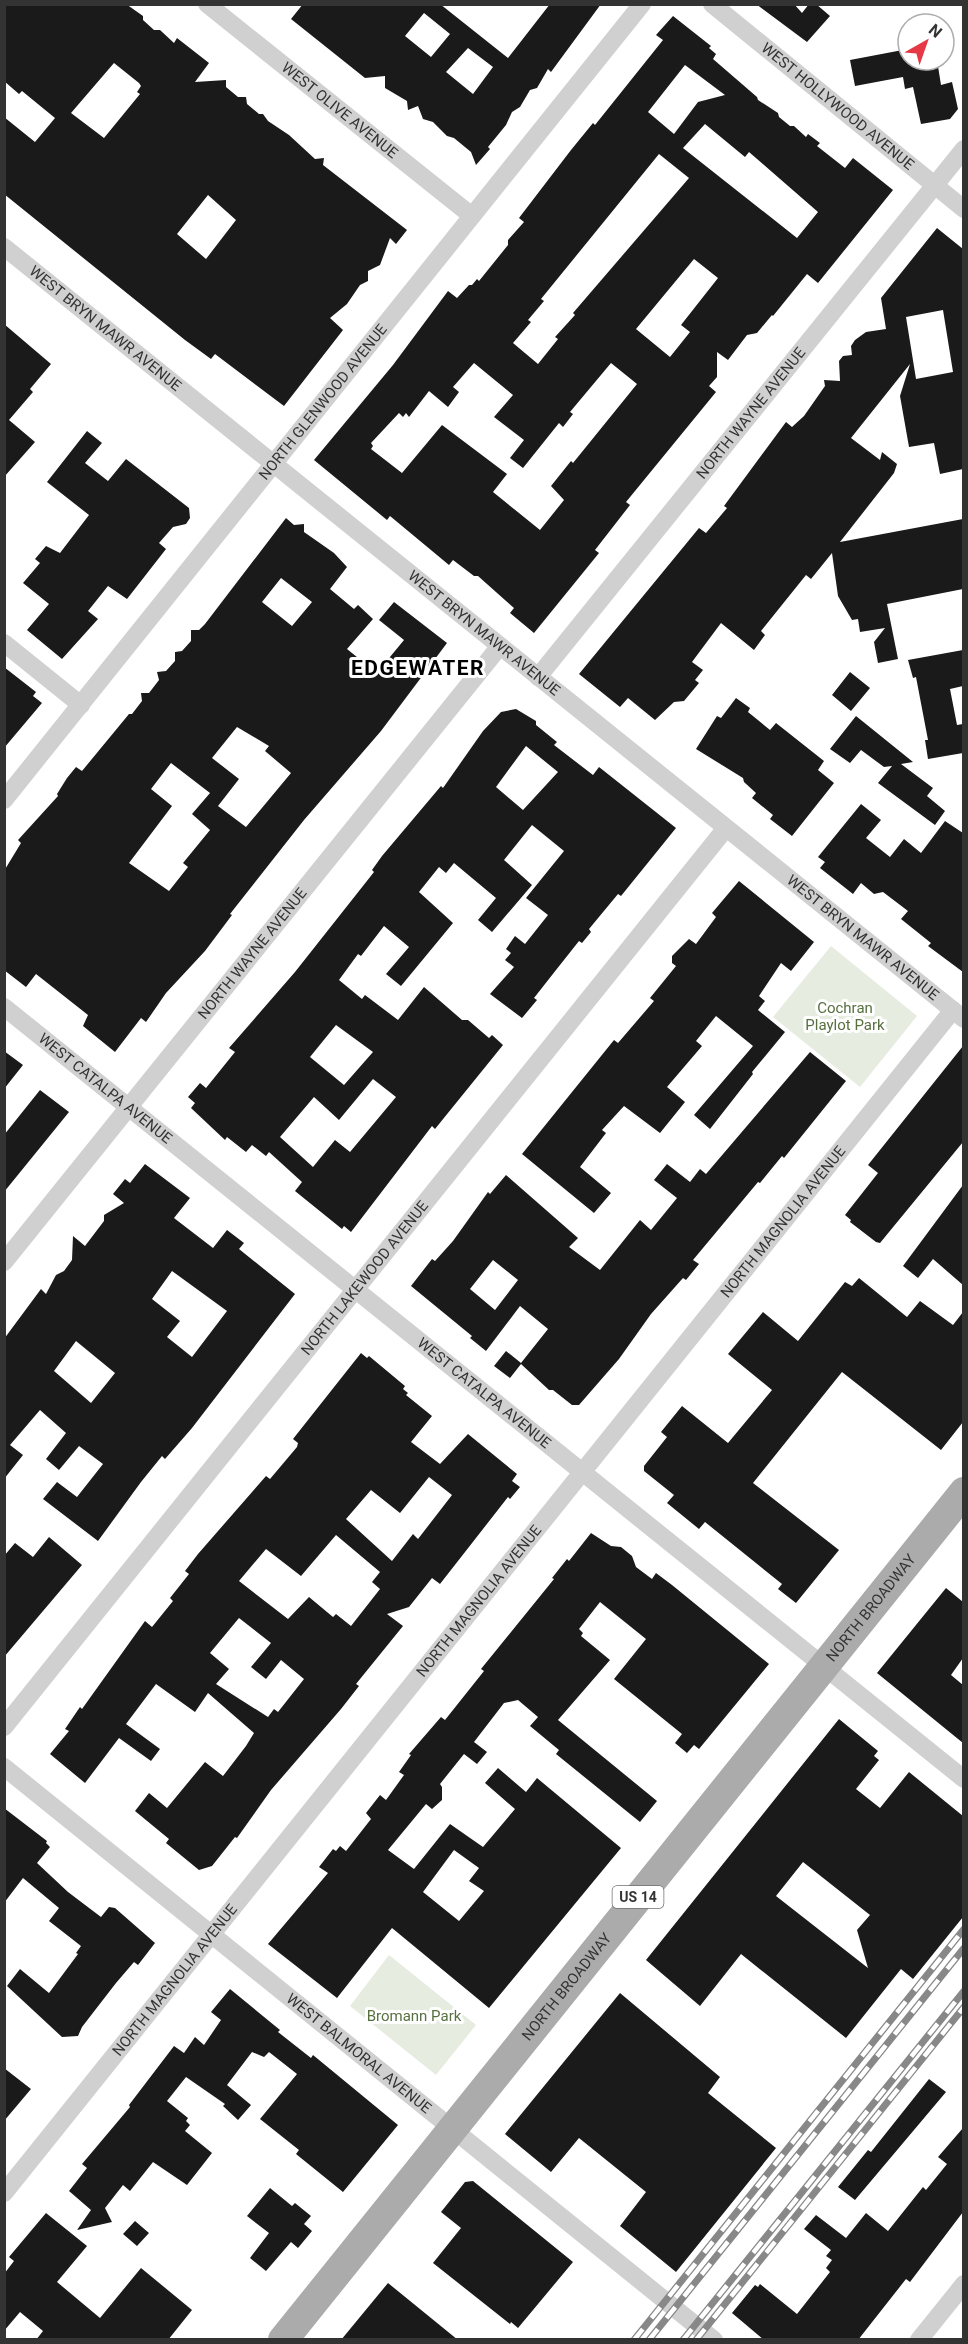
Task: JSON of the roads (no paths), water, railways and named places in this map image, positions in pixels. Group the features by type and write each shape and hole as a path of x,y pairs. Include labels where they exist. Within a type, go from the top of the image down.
{"main road":[{"name":"NORTH BROADWAY","path":"283,2340 963,1492"}],"street":[{"name":"WEST OLIVE AVENUE","path":"207,4 472,216"},
{"name":"NORTH GLENWOOD AVENUE","path":"4,800 642,4"},
{"name":"WEST HOLLYWOOD AVENUE","path":"712,4 963,209"},
{"name":"NORTH WAYNE AVENUE","path":"538,677 963,148"},
{"name":"WEST BRYN MAWR AVENUE","path":"4,247 958,1015"},
{"path":"4,643 81,705"},
{"name":"NORTH WAYNE AVENUE","path":"4,1262 500,646"},
{"name":"NORTH LAKEWOOD AVENUE","path":"4,1727 726,828"},
{"name":"WEST CATALPA AVENUE","path":"4,1007 963,1779"},
{"name":"NORTH MAGNOLIA AVENUE","path":"4,2193 584,1473 958,1015"},
{"name":"WEST BALMORAL AVENUE","path":"4,1767 714,2340"},
{"path":"918,2340 963,2284"}],"railway":[{"path":"634,2340 964,1929"},
{"path":"649,2340 964,1948"},
{"path":"683,2340 964,1991"},
{"path":"696,2340 964,2007"}],"district":[{"name":"EDGEWATER","path":"418,668"}],"park label":[{"name":"Cochran Playlot Park","path":"845,1016"},
{"name":"Bromann Park","path":"414,2016"}]}
